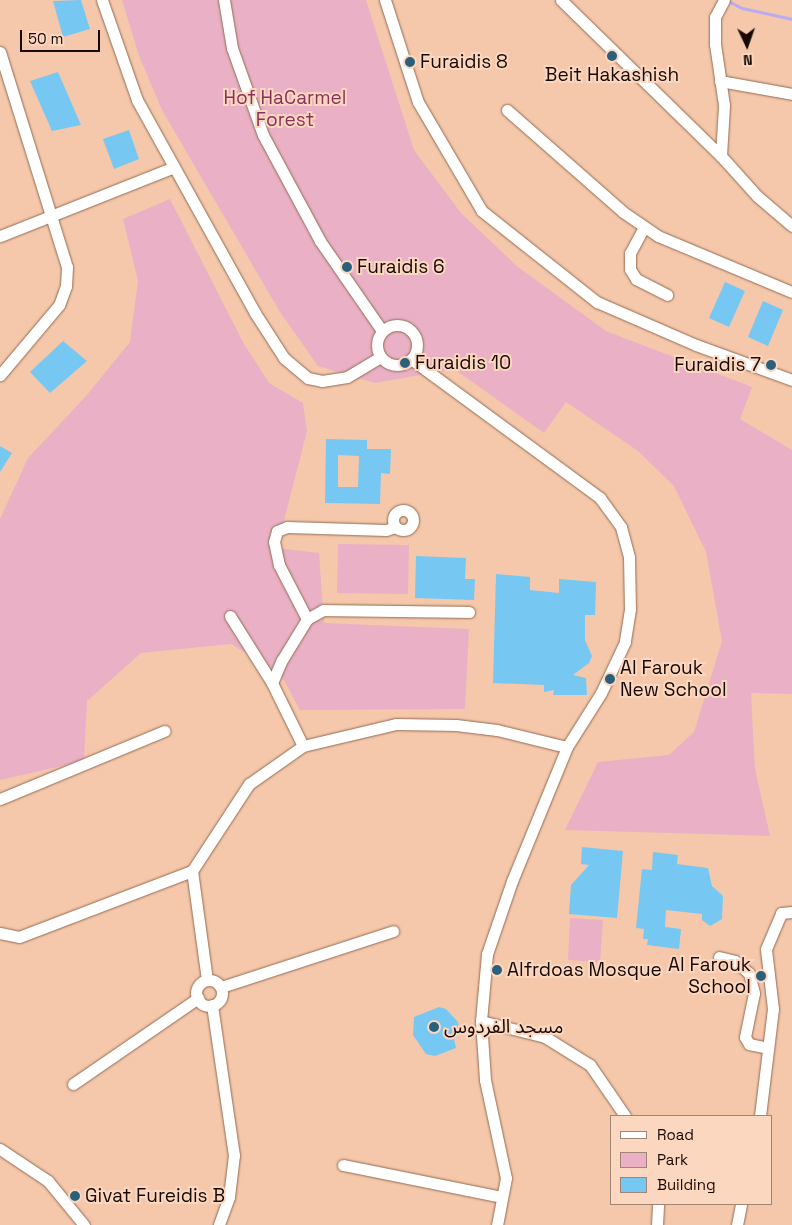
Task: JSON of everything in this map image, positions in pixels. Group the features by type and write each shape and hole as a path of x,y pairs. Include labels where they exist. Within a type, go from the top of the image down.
{"street":[{"path":"102,0 137,100 268,336 297,371 308,378 336,380 361,371 380,356"},
{"path":"224,0 232,48 263,135 320,241 382,330"},
{"path":"386,0 418,102 482,211 597,302 696,345 792,380"},
{"path":"560,0 721,156 757,196 792,226"},
{"path":"721,4 715,17 715,44 724,105 721,156"},
{"path":"0,52 67,267 66,286 59,305 47,323 0,375"},
{"path":"720,81 792,94"},
{"path":"507,110 644,227 670,242 792,292"},
{"path":"0,236 174,167"},
{"path":"644,227 630,253 630,270 636,279 667,295"},
{"path":"393,324 411,330 417,348 411,359 398,365 380,356 376,343 382,330 393,324"},
{"path":"411,359 600,498 621,527 630,557 630,609 625,642 601,693 568,747 512,882 487,954 481,1021 485,1080 506,1178 497,1225"},
{"path":"307,619 279,564 274,542 277,531 287,527 386,530 396,527"},
{"path":"272,684 282,660 307,619 323,610 469,612"},
{"path":"230,616 272,684 303,746"},
{"path":"0,932 20,937 192,871 249,784 303,746 396,724 456,725 497,730 568,747"},
{"path":"0,799 164,732"},
{"path":"192,871 206,980"},
{"path":"760,1115 773,1009 766,949 781,913 792,912"},
{"path":"221,987 393,932"},
{"path":"719,957 735,960 749,973 754,993 744,1037 748,1044 768,1048"},
{"path":"206,980 215,981 221,987 221,998 212,1005 204,1004 198,998 198,987 206,980"},
{"path":"73,1084 198,998"},
{"path":"212,1005 234,1155 229,1196 219,1225"},
{"path":"481,1021 545,1038 590,1065 624,1115"},
{"path":"0,1149 48,1181 84,1225"},
{"path":"343,1165 501,1197"},
{"path":"657,1225 658,1205"},
{"path":"736,1225 741,1205"}],"green space":[{"name":"Hof HaCarmel Forest","path":"122,0 366,0 414,150 461,213 518,267 606,331 752,387 740,419 792,450 792,694 751,693 755,769 770,836 565,830 598,762 669,755 694,732 722,641 706,552 674,486 638,451 566,402 544,433 454,369 375,383 318,366 280,312 162,110 139,56"},
{"path":"170,199 244,344 269,383 303,403 307,431 277,548 319,553 324,623 469,629 465,709 300,710 280,673 231,644 141,653 87,701 84,761 0,780 0,519 28,458 87,395 130,342 138,281 123,219"},
{"path":"338,544 409,545 408,594 337,593"},
{"path":"570,918 603,920 600,962 568,960"}],"building":[{"path":"81,0 90,29 63,37 53,1"},
{"path":"58,72 81,125 52,131 30,81"},
{"path":"129,130 139,159 114,169 103,139"},
{"path":"725,282 745,291 729,327 709,318"},
{"path":"763,301 783,310 768,346 748,337"},
{"path":"63,341 87,361 50,393 30,372"},
{"path":"326,439 367,440 367,449 391,449 390,474 381,473 380,504 325,503","holes":["338,455 359,456 358,487 338,487"]},
{"path":"0,446 12,453 0,472"},
{"path":"416,556 466,558 465,579 475,579 474,600 415,598"},
{"path":"496,574 530,577 530,590 559,593 559,579 596,582 595,615 585,615 585,640 592,656 589,663 573,675 586,678 587,695 553,695 554,690 544,692 544,685 493,683"},
{"path":"582,847 623,851 617,918 569,914 571,885 589,865 581,864"},
{"path":"653,852 678,855 677,864 708,868 712,886 723,896 722,919 710,926 702,920 702,914 666,910 665,927 681,929 679,949 647,945 648,939 643,939 644,929 636,928 642,869 652,870"},
{"path":"439,1007 446,1009 458,1022 460,1033 454,1039 456,1048 435,1056 426,1054 413,1035 414,1017"}],"waterway":[{"path":"726,0 742,8 792,19"}],"place":[{"name":"Beit Hakashish","path":"612,56"},
{"name":"Furaidis 8","path":"410,62"},
{"name":"Furaidis 6","path":"347,267"},
{"name":"Furaidis 10","path":"405,363"},
{"name":"Furaidis 7","path":"771,365"},
{"name":"Al Farouk New School","path":"610,679"},
{"name":"Alfrdoas Mosque","path":"497,970"},
{"name":"Al Farouk School","path":"761,976"},
{"name":"مسجد الفردوس","path":"434,1027"},
{"name":"Givat Fureidis B","path":"75,1196"}]}
